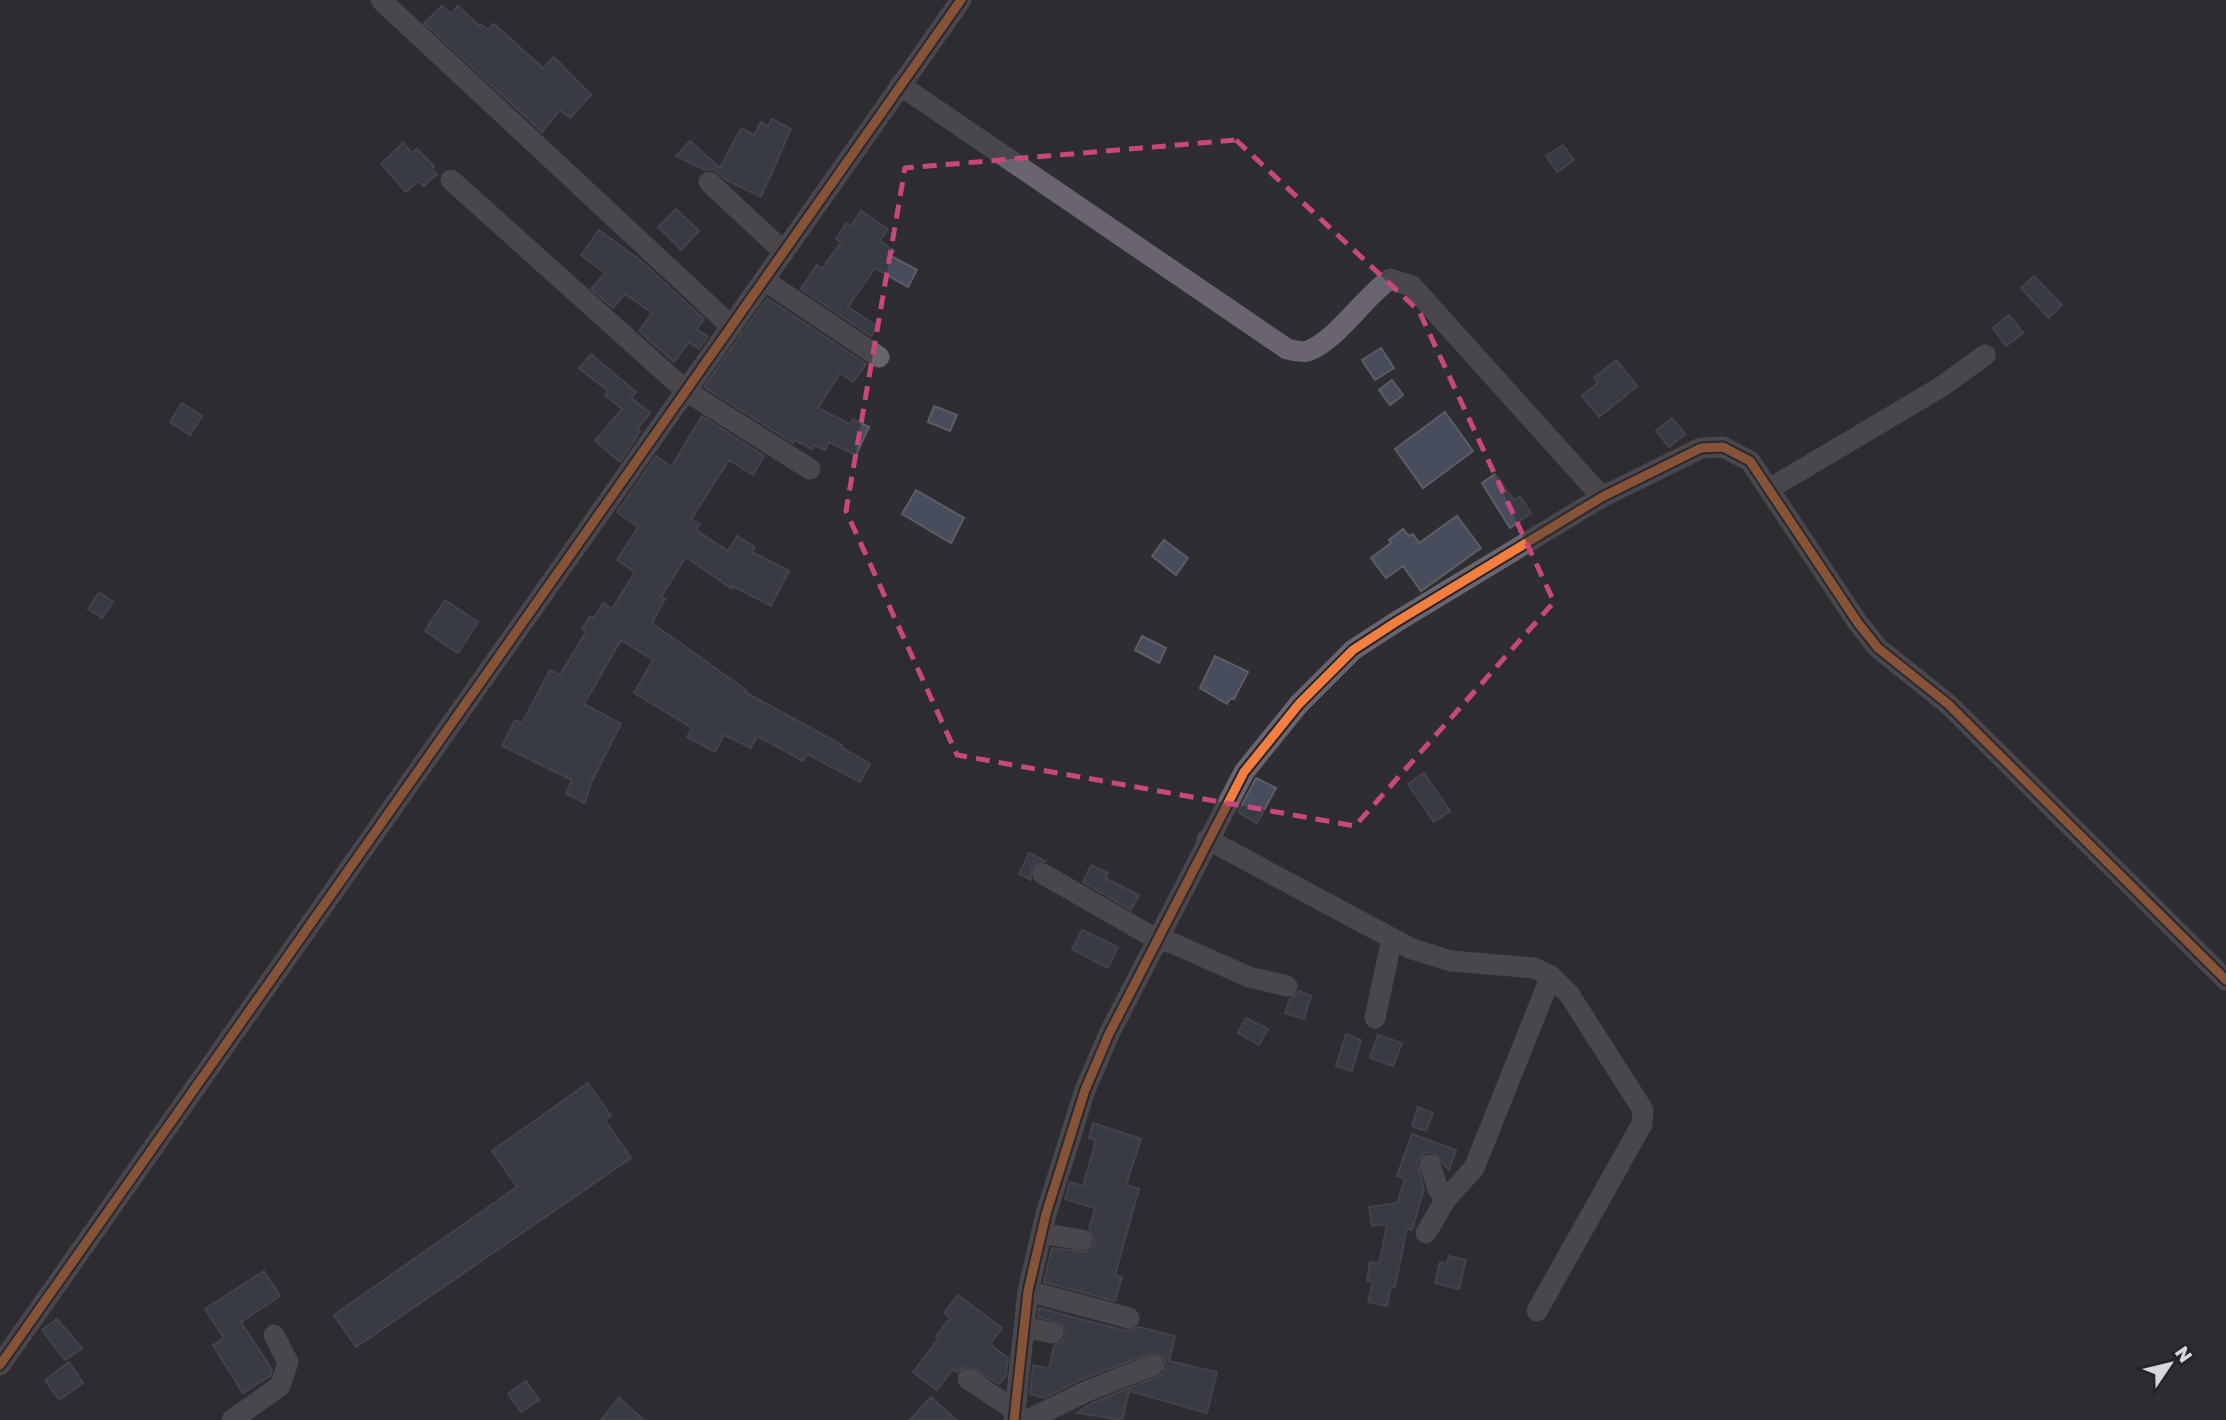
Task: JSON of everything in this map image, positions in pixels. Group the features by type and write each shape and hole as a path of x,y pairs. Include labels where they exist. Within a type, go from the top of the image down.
{"street":[{"path":"381,0 732,327"},
{"path":"0,1365 961,0"},
{"path":"900,85 1287,349 1305,352 1324,342 1372,292 1390,279 1412,286 1602,497"},
{"path":"451,180 686,391 810,469"},
{"path":"709,182 784,252"},
{"path":"764,280 878,357"},
{"path":"1769,489 1941,387 1984,355"},
{"path":"1019,1417 1028,1292 1041,1233 1085,1090 1109,1034 1207,839 1244,772 1299,704 1353,650 1602,497 1700,448 1723,447 1750,461 1858,623 1878,648 1948,704 2226,980"},
{"path":"1207,839 1412,949 1451,961 1534,968 1551,976 1569,994 1643,1110 1642,1124 1537,1311"},
{"path":"1043,874 1158,940 1172,943 1249,977 1287,986"},
{"path":"1375,1018 1392,938"},
{"path":"1426,1233 1446,1199 1474,1168 1551,976"},
{"path":"1430,1165 1438,1189 1446,1199"},
{"path":"1041,1233 1082,1240"},
{"path":"1028,1292 1129,1318"},
{"path":"1024,1327 1053,1333"},
{"path":"232,1420 280,1386 288,1362 274,1335"},
{"path":"1019,1417 1153,1366"},
{"path":"968,1379 1019,1417"}],"highlighted area":[{"path":"1236,140 1419,311 1554,602 1355,826 957,755 846,511 905,168"}],"building":[{"path":"442,6 451,14 458,6 479,26 481,24 488,30 494,24 543,68 554,57 591,95 570,118 560,110 542,132 424,23"},
{"path":"772,119 791,129 761,197 726,180 713,169 705,170 676,156 690,141 720,168 741,128 754,135 761,122 768,126"},
{"path":"403,143 412,153 417,149 434,166 431,169 437,174 424,186 418,181 406,192 381,164"},
{"path":"1563,145 1574,160 1557,172 1546,156"},
{"path":"676,209 699,231 681,250 658,227"},
{"path":"861,211 888,229 880,241 894,251 891,256 917,270 908,287 875,268 848,307 877,326 871,336 801,289 817,265 822,269 841,242 836,239 846,223 851,226"},
{"path":"599,230 640,260 704,319 697,329 708,337 699,349 689,342 674,362 639,331 652,313 625,294 613,308 591,289 605,273 581,255"},
{"path":"2034,276 2062,305 2049,318 2021,288"},
{"path":"767,298 866,364 853,382 840,373 818,408 850,424 853,419 869,427 856,455 829,442 825,450 814,445 812,449 794,440 793,443 704,387"},
{"path":"2009,315 2023,333 2006,346 1993,328"},
{"path":"1381,348 1394,368 1375,380 1362,360"},
{"path":"591,354 636,392 631,398 650,413 637,429 640,431 620,462 595,441 622,409 605,395 608,391 579,368"},
{"path":"1616,360 1637,386 1599,417 1582,396 1598,383 1594,378"},
{"path":"1392,380 1403,395 1390,405 1379,390"},
{"path":"182,403 202,416 190,435 170,422"},
{"path":"934,406 957,415 950,431 928,422"},
{"path":"1445,412 1473,451 1423,488 1395,449"},
{"path":"702,416 764,456 753,475 729,460 691,519 700,524 696,530 728,551 737,536 755,547 752,552 789,571 771,606 733,586 732,589 686,557 661,597 665,599 652,623 746,690 745,692 842,745 841,747 870,764 860,782 807,754 803,761 757,736 751,748 724,735 715,752 687,737 692,728 634,693 653,660 621,640 584,704 621,724 591,783 585,803 566,794 572,780 502,746 515,720 522,723 550,670 560,675 586,632 582,629 590,616 594,618 603,603 612,609 635,572 617,560 638,527 617,512 656,456 671,467"},
{"path":"1672,418 1685,434 1669,447 1656,431"},
{"path":"1495,474 1514,500 1520,496 1531,513 1510,528 1482,483"},
{"path":"916,490 964,518 951,543 902,514"},
{"path":"1457,516 1481,548 1421,591 1403,566 1386,578 1371,558 1391,543 1389,540 1403,529 1409,536 1413,534 1419,543"},
{"path":"1164,540 1188,558 1176,575 1152,556"},
{"path":"99,592 113,602 102,618 88,609"},
{"path":"445,600 478,622 458,653 425,631"},
{"path":"1142,636 1166,648 1159,663 1135,650"},
{"path":"1215,656 1248,672 1234,699 1231,698 1227,704 1200,688"},
{"path":"1424,773 1450,811 1434,822 1408,784"},
{"path":"1256,778 1276,788 1257,823 1238,812"},
{"path":"1029,853 1045,861 1032,867 1031,880 1019,874"},
{"path":"1091,865 1108,873 1105,878 1139,895 1131,910 1083,882"},
{"path":"1082,930 1118,947 1108,968 1072,949"},
{"path":"1299,991 1311,996 1304,1019 1285,1013 1290,999"},
{"path":"1246,1018 1268,1029 1259,1045 1238,1033"},
{"path":"1346,1034 1361,1040 1352,1071 1336,1066"},
{"path":"1378,1035 1402,1043 1393,1066 1370,1058"},
{"path":"588,1083 611,1116 605,1120 631,1158 356,1347 334,1315 517,1187 492,1151"},
{"path":"1418,1107 1433,1113 1426,1131 1412,1126"},
{"path":"1093,1123 1141,1139 1126,1185 1139,1189 1115,1275 1122,1277 1115,1301 1044,1282 1052,1248 1086,1252 1095,1243 1089,1229 1095,1208 1065,1199 1070,1182 1083,1186 1096,1140 1089,1138"},
{"path":"1412,1134 1456,1150 1449,1170 1433,1152 1425,1153 1417,1162 1424,1189 1412,1230 1407,1228 1395,1287 1391,1286 1387,1306 1368,1302 1373,1282 1367,1281 1370,1262 1379,1264 1387,1224 1372,1226 1369,1207 1397,1203 1405,1179 1397,1176"},
{"path":"1449,1256 1466,1260 1459,1289 1435,1283 1440,1262 1447,1263"},
{"path":"264,1271 280,1296 241,1322 272,1370 270,1376 243,1393 213,1345 224,1338 205,1309"},
{"path":"958,1295 1002,1328 990,1344 1008,1358 1006,1376 999,1384 968,1366 957,1372 953,1369 937,1390 913,1372 939,1338 936,1336 950,1318 944,1313"},
{"path":"1039,1308 1126,1331 1139,1327 1175,1336 1169,1361 1217,1372 1207,1413 1129,1391 1122,1420 1077,1413 1090,1404 1163,1374 1165,1360 1154,1352 1080,1380 1044,1398 1030,1394 1033,1365 1049,1369 1054,1346 1062,1342 1066,1335 1061,1323 1038,1317"},
{"path":"57,1319 82,1348 65,1360 42,1330"},
{"path":"69,1362 83,1383 59,1400 45,1380"},
{"path":"526,1381 539,1400 521,1412 508,1394"},
{"path":"931,1397 956,1420 910,1420"},
{"path":"619,1398 644,1420 601,1420"}],"cycle path":[{"path":"0,1365 961,0"},
{"path":"1014,1420 1028,1291 1046,1214 1085,1090 1109,1034 1244,772 1299,704 1353,650 1602,497 1701,448 1723,447 1750,461 1858,623 1878,648 1948,704 2226,980"}]}
